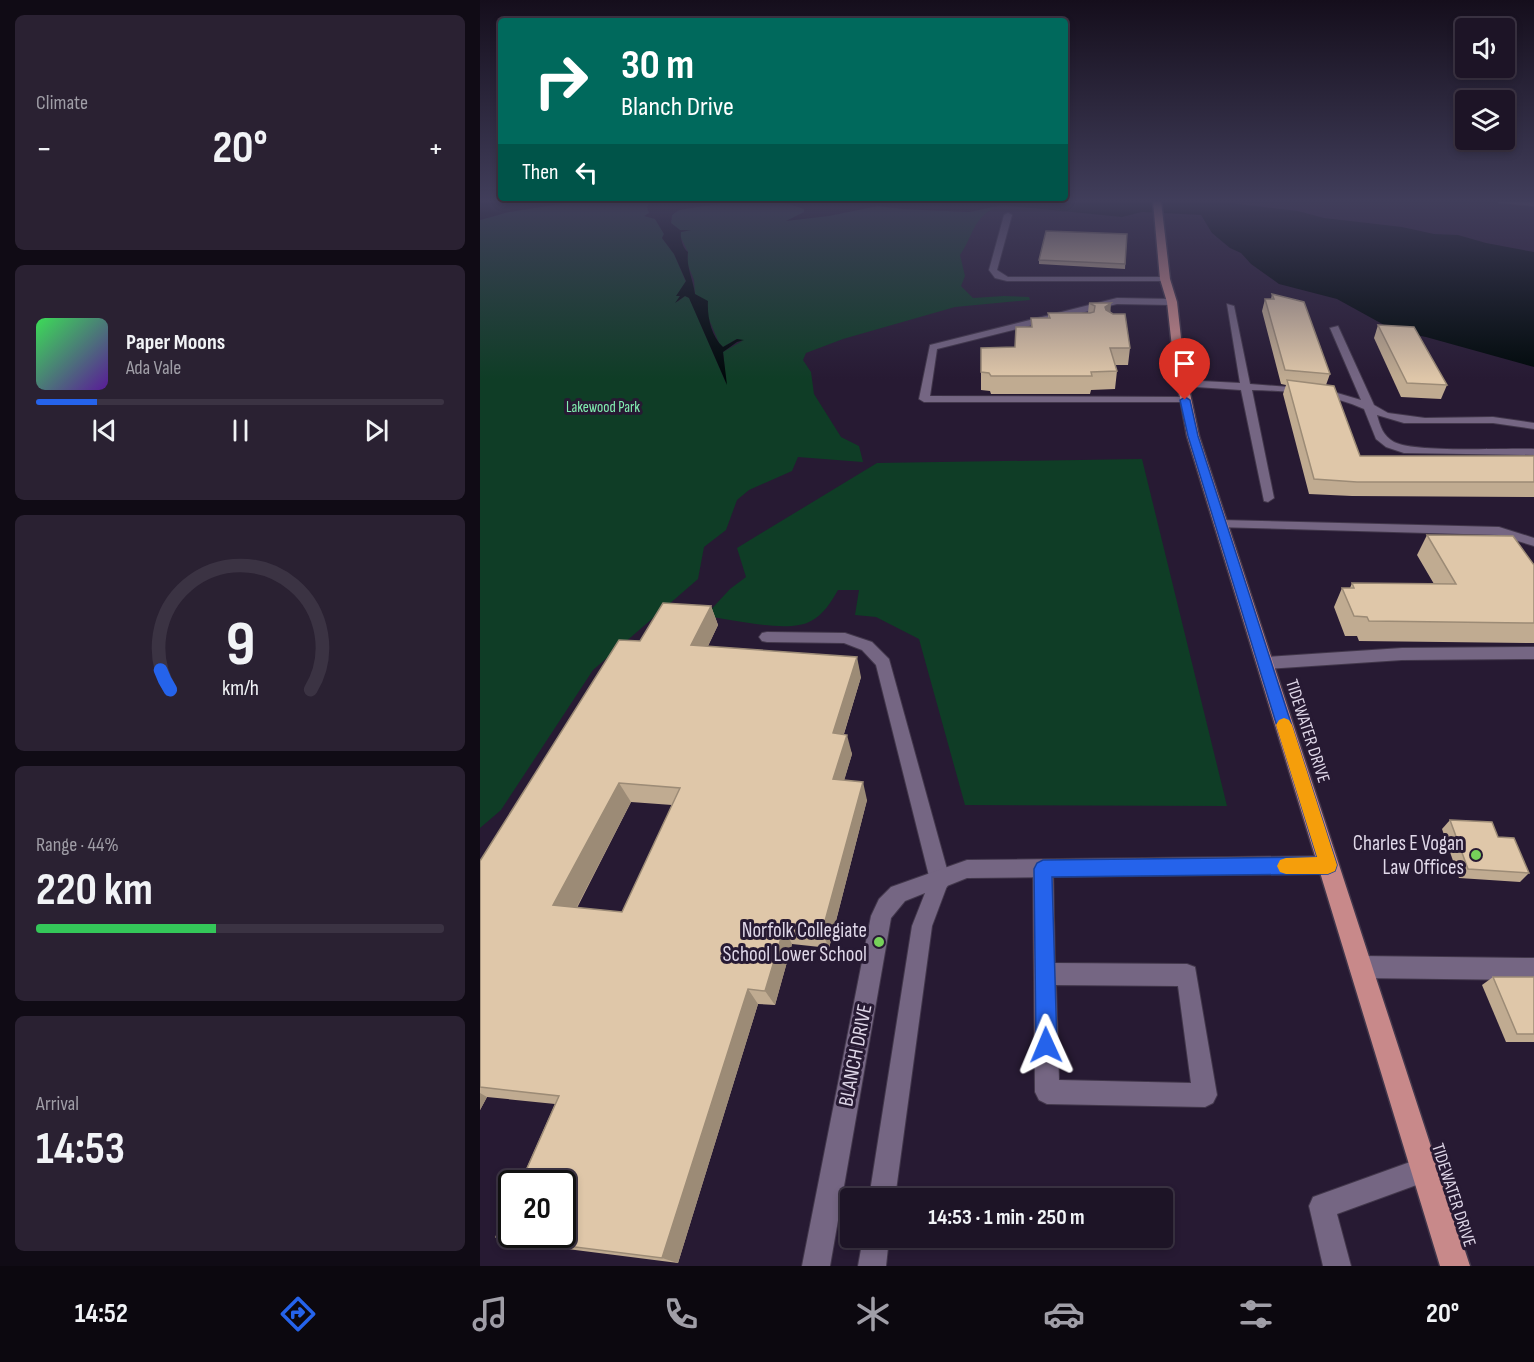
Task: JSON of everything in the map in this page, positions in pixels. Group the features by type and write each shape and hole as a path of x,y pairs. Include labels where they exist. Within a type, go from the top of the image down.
{"highway":[{"name":"TIDEWATER DRIVE","path":"1163,260 1165,279 1172,302 1184,391 1193,436 1455,1266"}],"street":[{"path":"996,260 993,270 998,276 1007,279 1165,279"},
{"path":"1172,302 1117,301 933,346 924,399 1246,387 1327,392 1350,398 1379,414 1399,420 1506,419 1534,426"},
{"path":"1117,301 1118,312"},
{"path":"1230,306 1268,498"},
{"path":"1062,314 1074,322"},
{"path":"1335,328 1370,407 1379,437 1384,442 1402,450 1534,452"},
{"path":"1221,524 1499,531 1534,542"},
{"path":"767,638 845,638 867,646 883,663 940,880 922,926 883,1188"},
{"path":"1265,663 1402,654 1534,653"},
{"name":"BLANCH DRIVE","path":"816,1266 881,916 888,901 897,893 967,869 1328,865"},
{"path":"1043,869 1047,1092 1205,1095 1187,975 1045,974"},
{"path":"1360,967 1534,969"},
{"path":"1337,1266 1322,1206 1424,1170"},
{"path":"872,1266 875,1248"}],"green space":[{"name":"Lakewood Park","path":"480,260 677,260 686,282 677,295 680,295 677,302 685,296 689,297 726,383 723,352 742,341 737,339 723,347 719,343 700,298 695,294 694,280 687,260 961,260 965,276 961,286 973,298 1029,297 1030,300 955,307 843,339 806,353 803,360 811,372 814,394 841,437 859,446 863,462 798,457 792,471 749,490 737,500 726,530 704,547 698,579 593,670 501,810 480,828"},
{"path":"1142,459 1227,806 965,805 919,639 876,617 855,615 859,590 838,590 820,615 801,625 775,626 705,616 730,589 746,577 737,548 877,463"}],"shaded area":[{"path":"677,260 688,260 695,294 708,301 708,313 713,332 723,347 737,339 744,340 723,352 727,385 689,298 685,296 675,303 680,296 676,296 686,281"},
{"path":"1247,260 1534,260 1534,367 1426,337 1395,331 1337,299 1279,284"}],"building":[{"path":"1041,260 1125,260 1125,264"},
{"path":"1272,294 1304,302 1330,374 1285,370 1265,299 1274,299"},
{"path":"1089,303 1111,303 1105,307 1106,310 1113,314 1125,314 1130,348 1110,348 1117,371 1091,372 1092,376 991,376 989,373 981,372 981,348 1015,347 1016,327 1032,327 1031,318 1050,318 1048,313 1094,312 1095,306"},
{"path":"1378,325 1414,327 1447,385 1407,383"},
{"path":"1287,380 1334,386 1360,456 1534,456 1534,482 1357,482 1314,479"},
{"path":"1427,535 1513,536 1534,565 1534,623 1369,621 1367,617 1354,616 1342,588 1354,588 1352,583 1456,584"},
{"path":"663,603 711,606 691,645 857,657 833,733 847,735 833,779 863,782 822,932 784,928 765,991 748,989 662,1258 576,1247 576,1170 526,1170 559,1096 480,1087 480,861 619,640 640,641","holes":["619,783 680,788 622,912 553,905"]},
{"path":"1450,820 1492,822 1498,837 1514,838 1529,873 1468,869"},
{"path":"1493,977 1534,977 1534,1034 1517,1034"}],"slow traffic":[{"path":"1284,725 1328,865 1286,866"}],"place":[{"name":"Charles E Vogan Law Offices","path":"1476,855"},
{"name":"Norfolk Collegiate School Lower School","path":"879,942"}],"route":[{"path":"1046,1045 1043,869 1328,865 1193,436 1185,400"}]}
